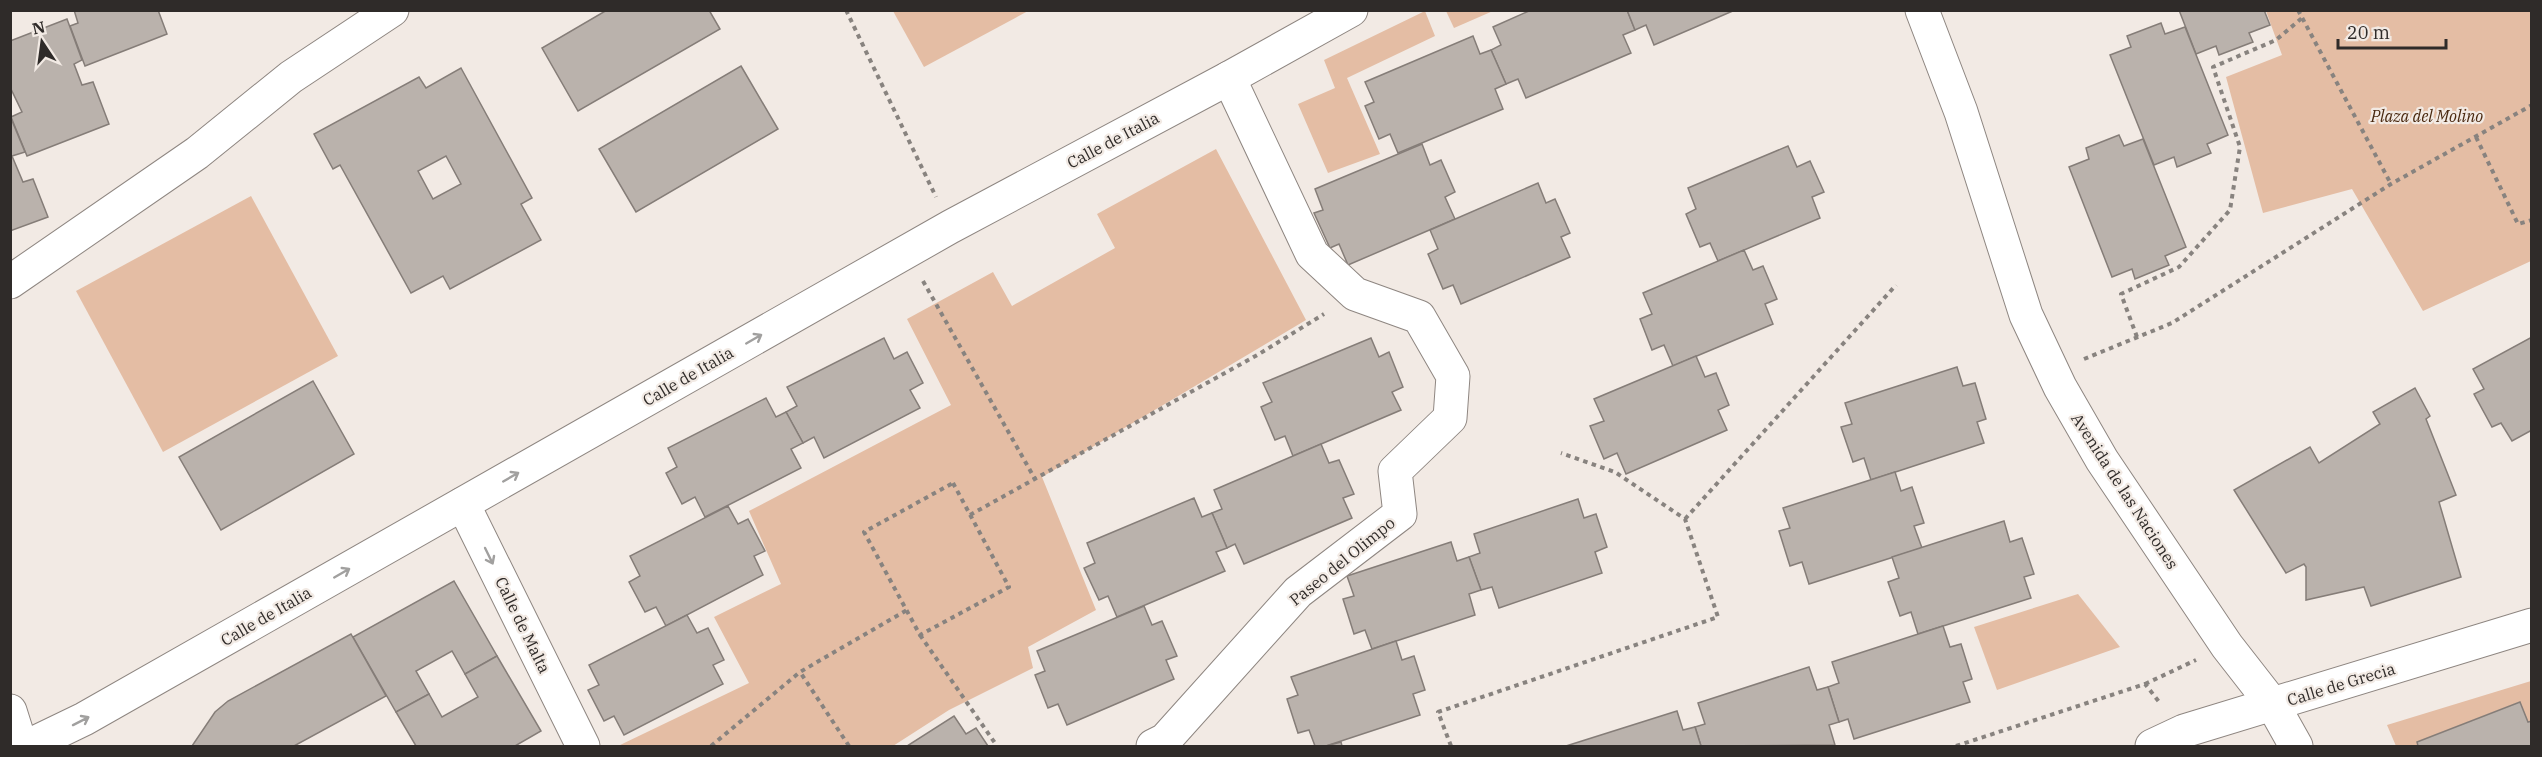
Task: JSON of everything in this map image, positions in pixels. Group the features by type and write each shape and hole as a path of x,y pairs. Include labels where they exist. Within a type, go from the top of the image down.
{"street":[{"path":"10,282 197,153 291,77 392,10"},
{"name":"Calle de Italia","path":"28,747 84,719 950,227 1351,10"},
{"name":"Avenida de las Naciones","path":"1922,10 1961,112 2026,315 2052,371 2102,460 2227,646 2273,705 2296,747"},
{"name":"Paseo del Olimpo","path":"1153,747 1165,740 1298,592 1400,514 1395,471 1450,418 1453,376 1419,317 1355,294 1312,254 1229,78"},
{"name":"Calle de Malta","path":"463,504 583,747"},
{"name":"Calle de Grecia","path":"2152,747 2184,731 2532,625"},
{"path":"10,711 21,747"}],"path":[{"path":"846,10 950,227"},
{"path":"2298,10 2391,184"},
{"path":"2137,337 2121,294 2179,267 2230,210 2240,147 2213,67 2276,40 2302,18"},
{"path":"2052,371 2172,323 2391,184 2532,105"},
{"path":"2476,136 2518,224 2532,220"},
{"path":"907,252 1035,479"},
{"path":"1684,519 1896,285"},
{"path":"970,515 1260,354 1355,294"},
{"path":"1451,747 1438,712 1718,617 1684,519 1616,472 1561,453"},
{"path":"921,635 1009,587 953,483 864,532 921,635 997,747"},
{"path":"711,747 800,672 907,610"},
{"path":"1956,747 2145,684 2227,646"},
{"path":"800,672 849,747"},
{"path":"2145,684 2184,731"}],"green space":[{"path":"893,11 1028,11 924,67"},
{"path":"1425,11 1435,36 1347,78 1380,154 1328,173 1298,104 1335,88 1324,60"},
{"path":"1446,11 1493,11 1454,28"},
{"name":"Plaza del Molino","path":"2266,11 2531,11 2531,261 2423,311 2352,189 2263,213 2226,77 2282,55"},
{"path":"1216,149 1306,320 1042,477 1096,610 1028,647 1033,668 949,710 893,746 618,746 749,683 714,617 781,584 749,511 951,405 907,319 993,272 1012,306 1115,248 1097,214"},
{"path":"251,196 338,356 163,452 76,291"},
{"path":"2078,594 2120,647 1997,690 1974,627"},
{"path":"2531,681 2531,721 2528,722 2519,702 2417,742 2418,746 2396,746 2387,725"}],"building":[{"path":"74,10 158,10 167,34 85,66 70,26 78,23"},
{"path":"607,10 709,10 720,29 578,111 542,48"},
{"path":"1531,10 1627,10 1635,30 1623,35 1631,53 1526,98 1518,79 1506,84 1491,50 1501,45 1493,27"},
{"path":"1627,10 1735,10 1654,45 1646,25 1635,30"},
{"path":"2179,10 2264,10 2270,25 2249,33 2253,42 2219,55 2216,46 2196,54"},
{"path":"67,19 82,60 74,64 82,85 93,82 109,124 27,156 11,117 22,112 10,87 10,41"},
{"path":"2161,23 2165,34 2185,27 2228,135 2207,144 2211,153 2177,167 2174,157 2154,165 2110,55 2131,47 2127,36"},
{"path":"1473,36 1480,54 1491,50 1506,84 1495,89 1503,109 1398,153 1390,134 1379,139 1365,106 1374,102 1365,82"},
{"path":"741,66 778,129 636,212 599,149"},
{"path":"461,68 532,198 521,204 541,240 450,289 443,276 411,293 340,165 333,169 314,134 419,77 426,88","holes":["446,156 461,184 433,199 418,171"]},
{"path":"10,116 25,152 12,156 23,182 33,179 48,217 10,231"},
{"path":"2119,135 2124,146 2143,139 2186,247 2165,256 2169,265 2135,279 2132,269 2112,277 2069,167 2089,159 2086,148"},
{"path":"1422,144 1430,165 1441,160 1455,192 1445,197 1455,219 1348,265 1339,244 1330,248 1314,213 1323,210 1315,189"},
{"path":"1788,146 1797,167 1810,161 1824,192 1812,197 1820,218 1718,261 1710,243 1700,247 1686,214 1696,209 1688,188"},
{"path":"1538,183 1546,203 1555,199 1570,233 1561,237 1570,257 1461,304 1453,285 1443,289 1428,254 1438,249 1430,230"},
{"path":"1744,250 1753,270 1763,266 1777,299 1765,304 1773,324 1673,366 1664,345 1652,350 1640,319 1652,314 1643,293"},
{"path":"2532,337 2532,430 2512,441 2501,423 2492,427 2474,394 2484,389 2473,369"},
{"path":"884,338 894,359 907,352 923,383 910,390 920,408 824,458 814,437 803,443 786,412 797,406 787,387"},
{"path":"1371,338 1379,357 1389,352 1403,387 1392,392 1401,410 1293,456 1285,436 1275,440 1261,407 1272,402 1263,383"},
{"path":"1696,356 1705,377 1716,373 1729,405 1718,410 1727,430 1626,474 1617,453 1604,459 1590,426 1604,421 1594,399"},
{"path":"1957,367 1963,386 1975,383 1986,419 1977,422 1984,443 1871,480 1864,458 1853,462 1841,427 1852,424 1845,403"},
{"path":"313,381 354,454 221,530 179,457"},
{"path":"2415,388 2430,416 2426,419 2456,495 2439,502 2461,577 2371,606 2364,587 2306,600 2306,567 2304,564 2286,573 2234,490 2310,447 2319,463 2380,424 2373,412"},
{"path":"766,398 776,417 786,412 803,443 791,449 801,468 705,517 695,497 682,504 666,473 677,467 668,448"},
{"path":"1321,444 1329,463 1339,460 1354,494 1343,498 1352,518 1244,564 1235,544 1227,548 1212,513 1222,509 1214,490"},
{"path":"1895,472 1901,491 1912,487 1924,523 1914,526 1922,548 1809,584 1802,562 1790,566 1779,531 1790,528 1783,508"},
{"path":"1194,498 1202,517 1212,513 1227,548 1216,552 1225,571 1117,617 1108,596 1099,600 1084,568 1095,563 1087,543"},
{"path":"1578,499 1584,518 1596,514 1607,547 1595,552 1602,573 1499,608 1492,587 1481,590 1469,557 1480,553 1474,534"},
{"path":"728,506 738,524 748,519 765,551 754,556 763,575 666,626 656,607 645,612 629,582 640,576 630,556"},
{"path":"2004,521 2010,542 2022,538 2034,574 2024,577 2031,598 1918,634 1911,612 1900,616 1888,582 1899,578 1892,557"},
{"path":"1451,542 1457,561 1469,557 1481,590 1469,594 1475,615 1372,649 1365,630 1354,634 1343,599 1354,596 1347,576"},
{"path":"454,581 497,656 465,674 452,651 416,671 429,694 396,712 353,637"},
{"path":"1144,606 1152,625 1162,621 1177,656 1166,660 1174,679 1067,725 1058,704 1048,708 1035,675 1045,671 1037,651"},
{"path":"687,615 697,633 708,628 724,660 713,665 723,684 624,735 614,716 604,721 588,690 599,685 589,665"},
{"path":"1943,626 1950,647 1961,644 1972,679 1963,682 1970,702 1854,739 1848,719 1839,722 1828,687 1839,683 1832,662"},
{"path":"351,634 386,696 294,746 192,746 215,712 228,701"},
{"path":"1396,641 1402,660 1414,656 1425,690 1413,694 1420,715 1326,746 1315,746 1309,730 1298,733 1287,699 1298,695 1291,677"},
{"path":"497,656 541,731 515,746 416,746 396,712 429,694 442,717 478,697 465,674"},
{"path":"1809,667 1817,690 1828,687 1839,722 1829,725 1835,745 1701,746 1695,727 1705,724 1698,703"},
{"path":"2520,702 2528,722 2532,721 2532,746 2418,746 2417,742"},
{"path":"1677,711 1683,730 1695,727 1701,746 1566,746"},
{"path":"954,716 966,734 976,728 988,746 907,746"},
{"path":"1341,742 1342,746 1326,746"}]}
